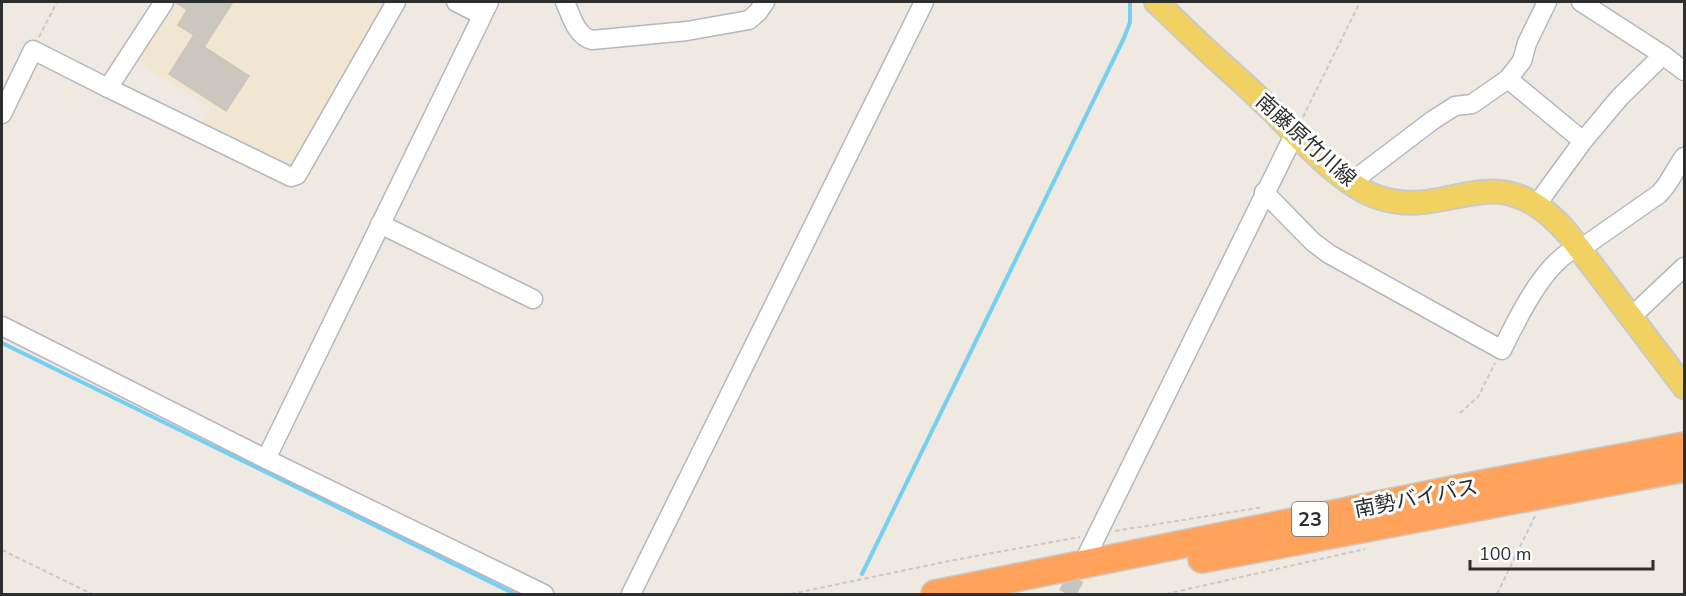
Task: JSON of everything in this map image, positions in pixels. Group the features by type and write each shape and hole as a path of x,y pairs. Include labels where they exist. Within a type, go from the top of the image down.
{"highway":[{"name":"南勢バイパス","path":"935,594 1487,483 1684,446"},
{"name":"南勢バイパス","path":"1018,594 1684,468"}],"main road":[{"name":"南藤原竹川線","path":"1156,2 1350,183 1376,196 1396,202 1421,204 1486,191 1512,194 1537,204 1554,217 1684,387"}],"street":[{"path":"108,88 164,2"},
{"path":"2,114 33,50 291,177 297,175 396,2"},
{"path":"266,459 486,8 456,2"},
{"path":"565,2 578,30 585,38 592,40 687,31 749,20 765,2"},
{"path":"631,594 924,2"},
{"path":"1350,183 1433,120 1455,106 1472,104 1508,79 1522,62 1527,43 1547,2"},
{"path":"1581,2 1684,71"},
{"path":"1537,204 1583,141 1620,97 1663,55"},
{"path":"1508,79 1583,141"},
{"path":"1088,553 1295,133"},
{"path":"1264,192 1313,242 1329,254 1502,350 1518,318 1544,278 1563,255 1586,245 1659,194 1668,185 1674,170 1684,157"},
{"path":"380,224 533,299"},
{"path":"1631,317 1684,267"},
{"path":"2,326 266,459 544,594"}],"path":[{"path":"33,50 57,2"},
{"path":"1295,133 1360,2"},
{"path":"1460,413 1478,397 1502,350"},
{"path":"1497,594 1535,516 1524,518"},
{"path":"791,594 1098,533"},
{"path":"1166,594 1365,549"},
{"path":"2,550 92,594"}],"shaded area":[{"path":"169,2 390,2 296,171 200,128 211,108 132,59"}],"building":[{"path":"175,2 233,2 204,47 249,76 226,111 169,74 194,35 178,25 187,10"}],"waterway":[{"path":"862,574 1124,38 1130,22 1130,2"},
{"path":"2,343 515,594"}],"tunnel":[{"path":"1067,594 1085,559"}]}
